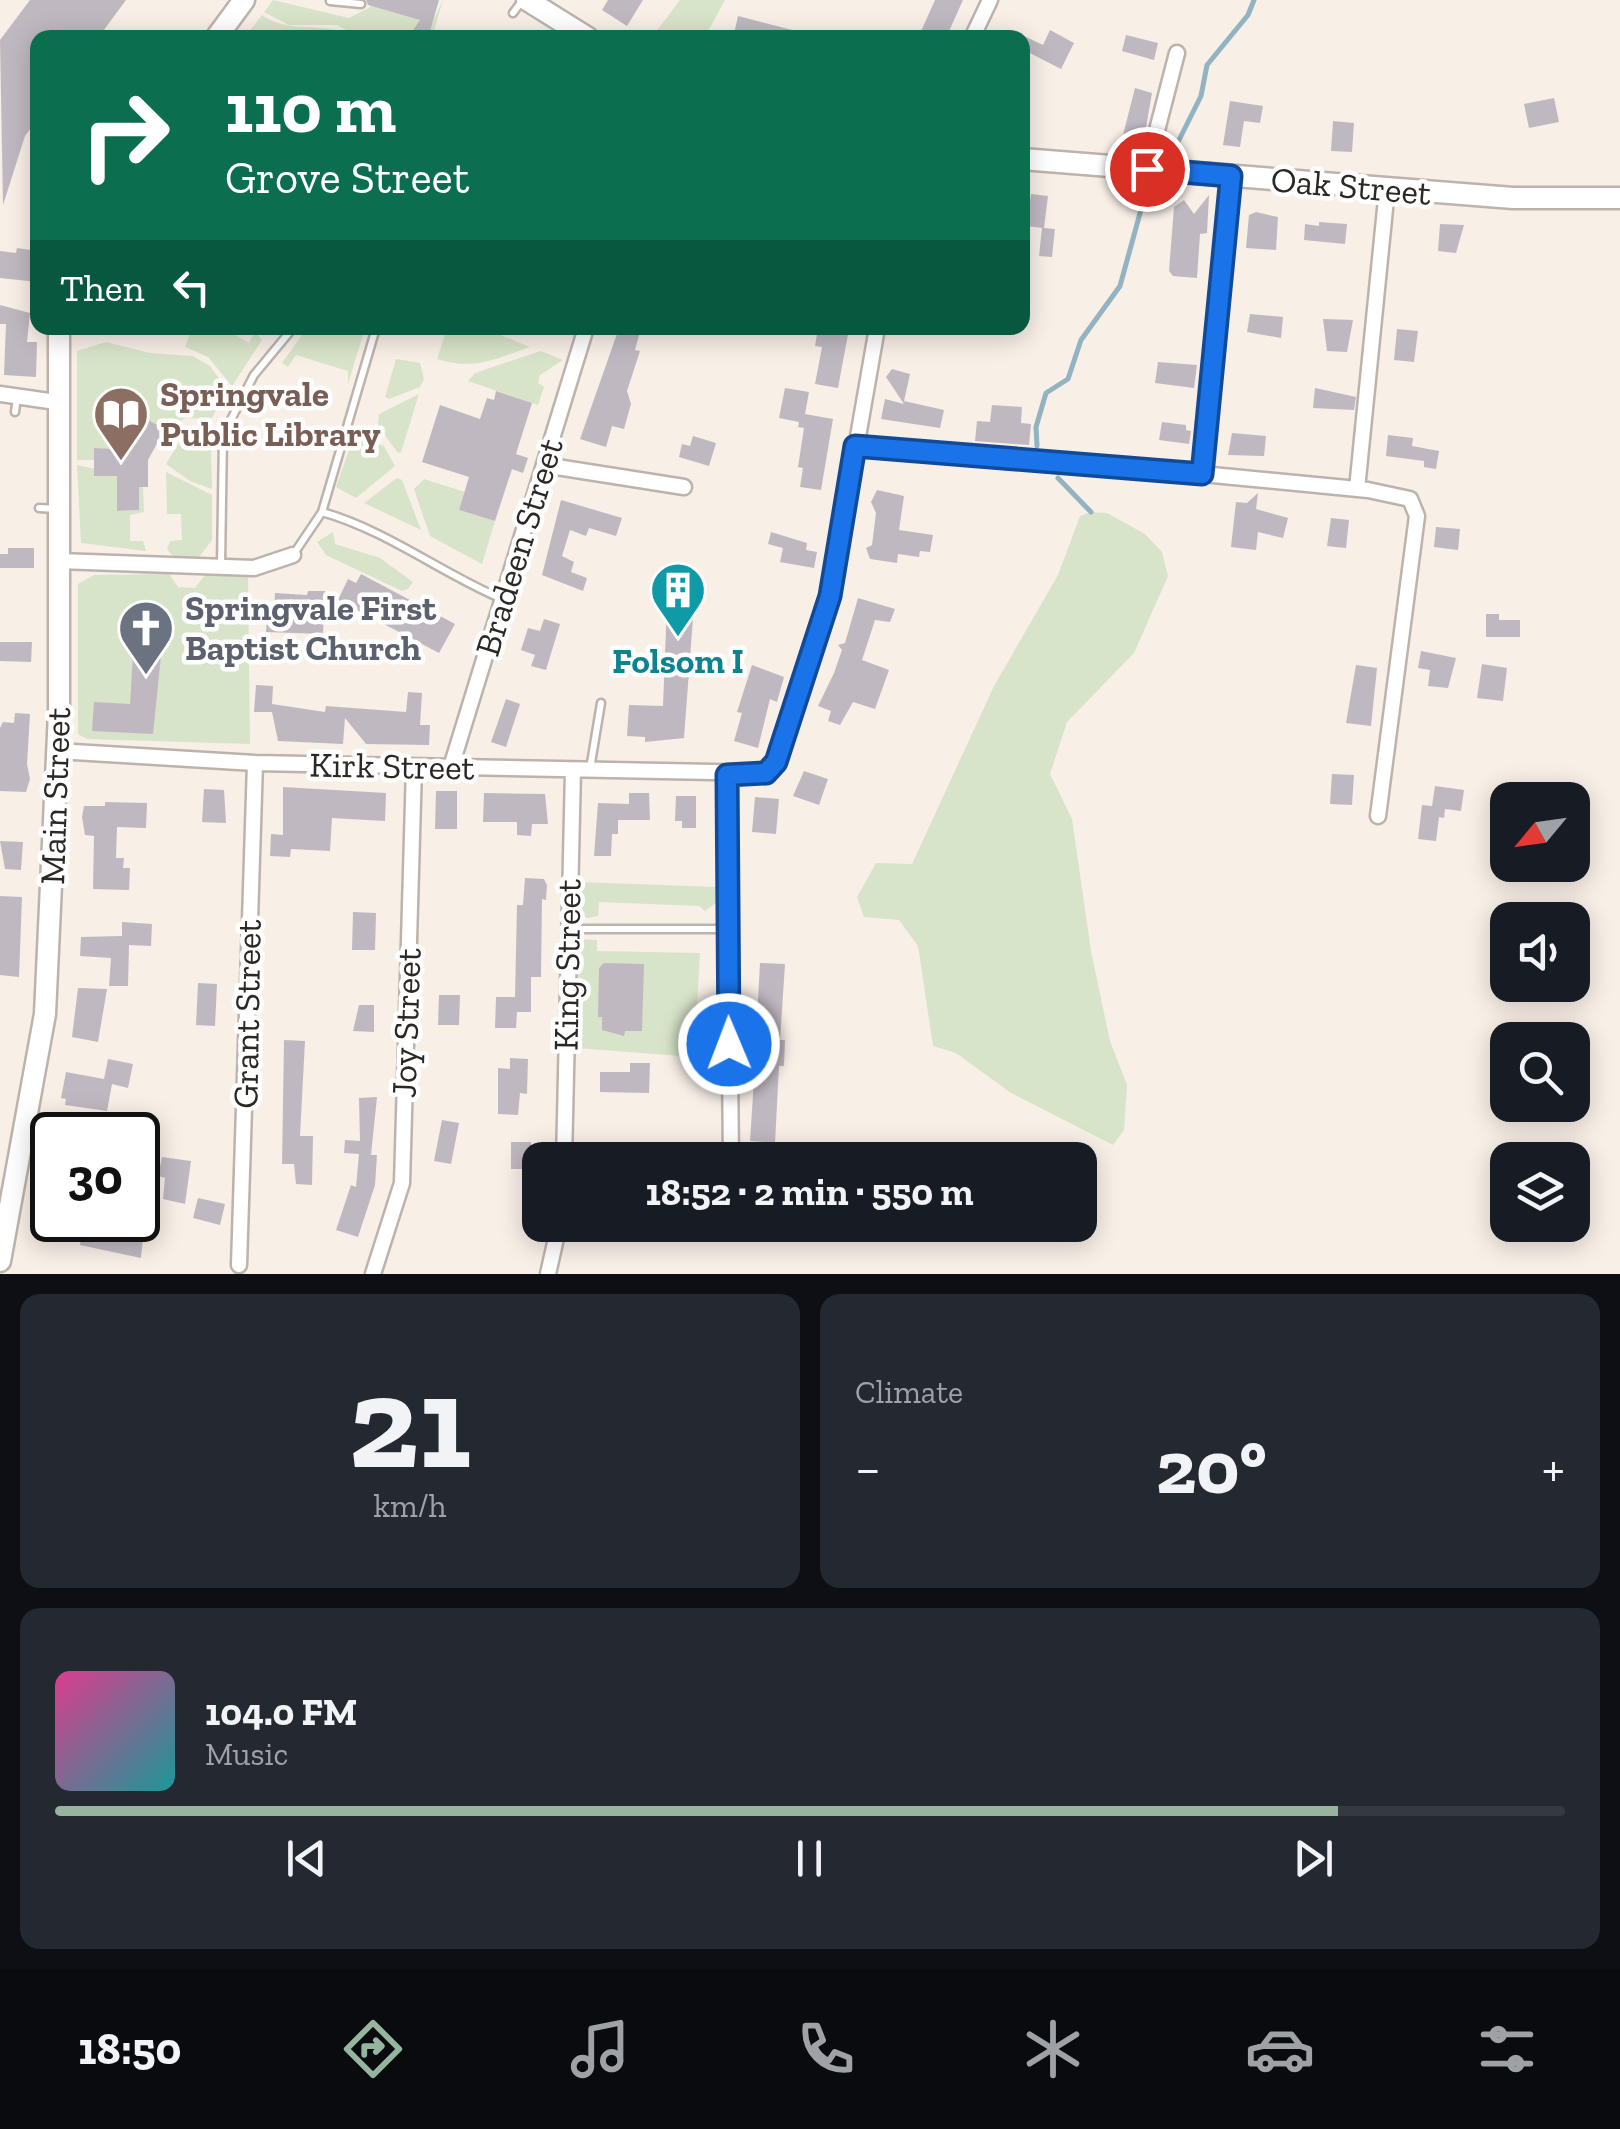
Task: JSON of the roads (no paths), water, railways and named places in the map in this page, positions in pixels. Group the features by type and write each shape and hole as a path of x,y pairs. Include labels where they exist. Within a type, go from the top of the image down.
{"main road":[{"path":"222,30 244,0"},
{"path":"521,4 572,30"},
{"name":"Oak Street","path":"1030,160 1513,198 1620,198"},
{"name":"Main Street","path":"0,1261 45,1014 57,751 59,561 48,509 59,335"}],"street":[{"path":"976,30 990,0"},
{"path":"1147,169 1178,53"},
{"path":"1202,474 1231,176"},
{"path":"1357,490 1387,189"},
{"name":"Bradeen Street","path":"451,767 584,335"},
{"name":"Kirk Street","path":"57,751 255,763 766,773 776,762 830,596 875,335"},
{"path":"0,394 56,402"},
{"path":"855,446 1202,474 1395,494 1413,502 1417,516 1378,816"},
{"path":"544,465 684,487"},
{"path":"59,561 270,566 293,556"},
{"name":"Grant Street","path":"239,1265 255,763"},
{"name":"Joy Street","path":"373,1274 402,1182 414,767"},
{"name":"King Street","path":"564,1142 566,929 573,770"},
{"path":"727,775 731,1142"},
{"path":"548,1274 555,1242"}],"lane":[{"path":"330,1 361,4"},
{"path":"221,566 224,436 254,375 287,335"},
{"path":"293,556 322,512 374,335"},
{"path":"15,412 17,396"},
{"path":"322,512 376,533 440,572 503,600"},
{"path":"590,770 601,703"},
{"path":"566,929 727,929"}],"waterway":[{"path":"1173,152 1201,96 1207,65 1248,15 1254,0"},
{"path":"1037,446 1036,427 1046,393 1068,379 1081,340 1120,286 1145,195"},
{"path":"1058,478 1091,512"}],"place":[{"name":"Springvale Public Library","path":"121,463"},
{"name":"Folsom I","path":"678,639"},
{"name":"Springvale First Baptist Church","path":"146,677"}]}
